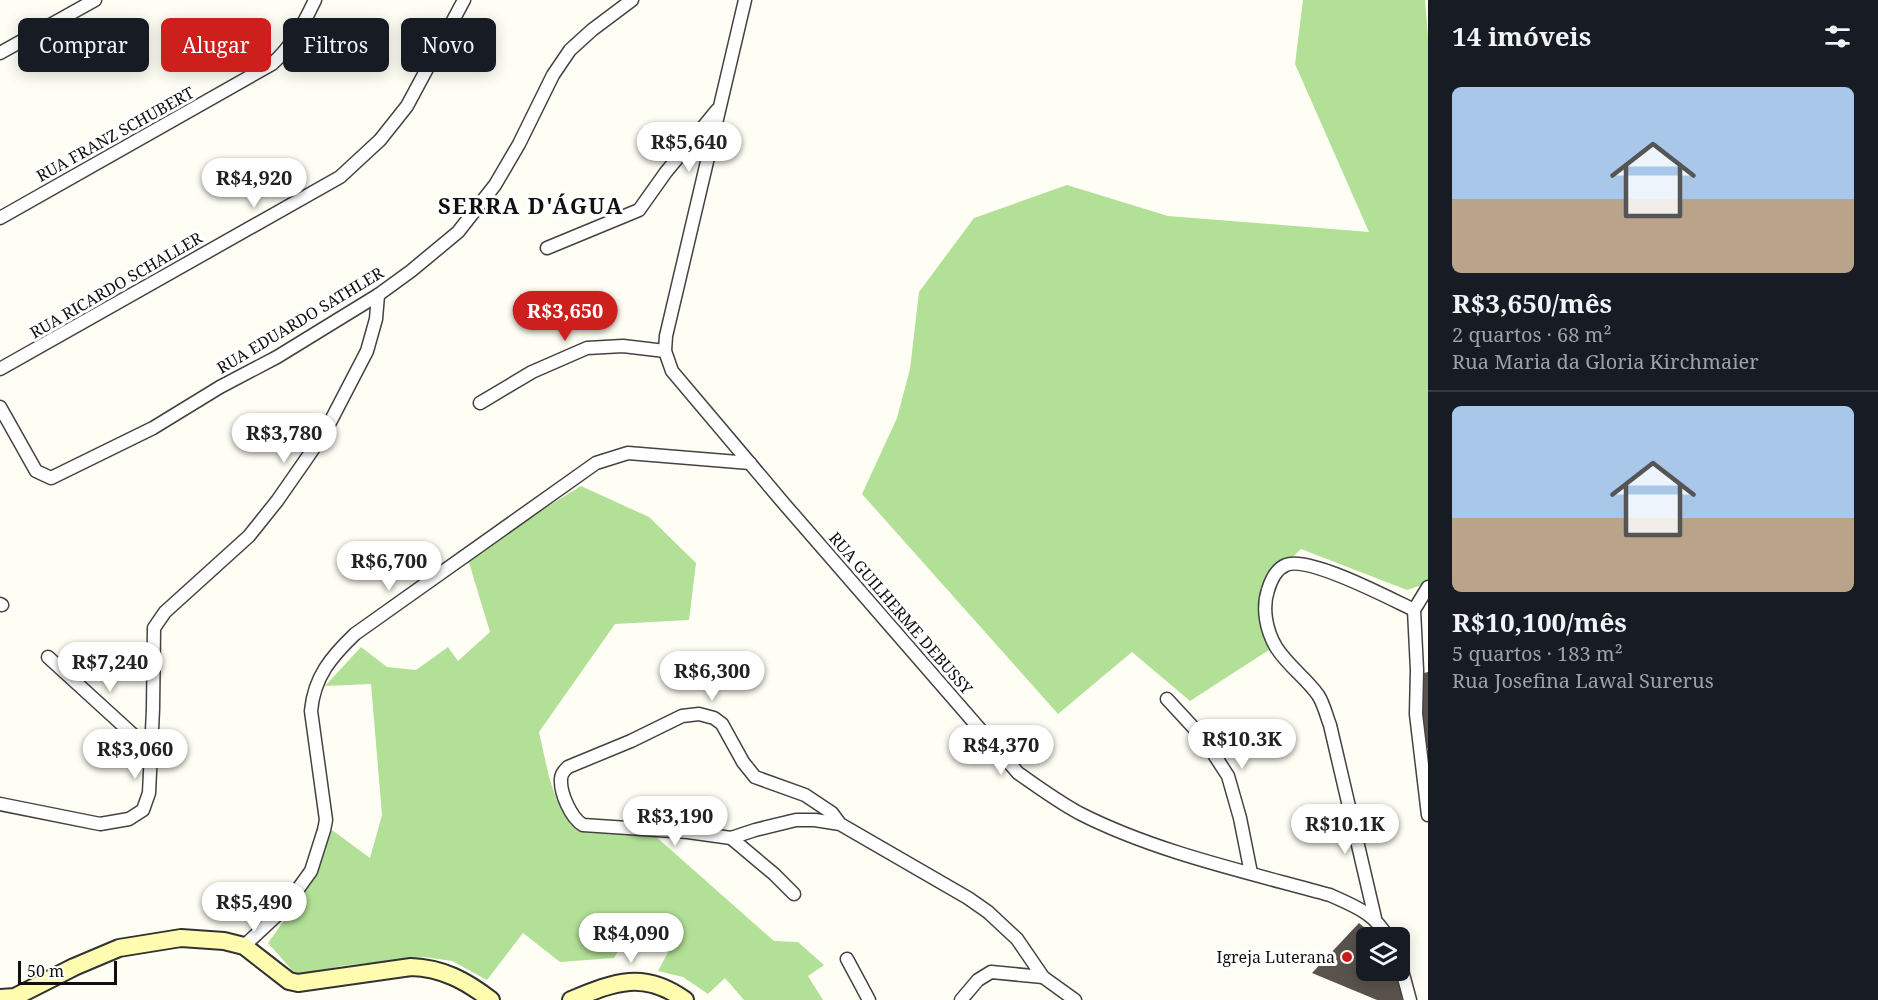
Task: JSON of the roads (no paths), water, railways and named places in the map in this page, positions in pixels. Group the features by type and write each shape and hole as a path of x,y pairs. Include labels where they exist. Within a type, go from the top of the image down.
{"street":[{"path":"0,53 94,0"},
{"name":"RUA FRANZ SCHUBERT","path":"0,218 272,64 287,51 315,0"},
{"name":"RUA RICARDO SCHALLER","path":"0,369 340,177 380,140 407,106 464,0"},
{"name":"RUA EDUARDO SATHLER","path":"0,407 36,471 51,478 153,428 378,295 458,232 495,185 519,144 553,75 570,50 632,0"},
{"path":"480,403 532,372 587,348 623,346 665,351 666,336 745,0"},
{"path":"547,248 639,210 666,172 720,107"},
{"path":"0,804 100,824 129,819 143,810 149,793 154,628 165,612 249,536 277,501 326,430 367,351 376,319 378,295"},
{"name":"RUA GUILHERME DEBUSSY","path":"665,351 672,371 1018,773 1053,798 1151,844 1330,896 1375,918"},
{"path":"244,946 276,916 310,871 326,820 311,711 312,698 322,672 332,656 354,634 596,463 628,453 750,463"},
{"path":"1381,927 1375,918 1330,725 1320,697 1275,646 1264,612 1271,578 1286,565 1299,563 1314,566 1369,588 1414,610"},
{"path":"1428,586 1414,610 1423,670 1416,714 1428,815"},
{"path":"48,657 151,751"},
{"path":"1167,699 1204,739 1228,776 1240,818 1251,873"},
{"path":"840,824 832,813 805,795 755,777 743,762 722,724 714,718 699,714 682,716 632,741 568,767 562,773 561,778 568,804 576,819 583,825 688,832 731,838 796,820 840,824 968,898 988,912 1017,939 1043,977 1075,1000"},
{"path":"731,838 794,894"},
{"path":"0,998 15,997 74,967 119,948 181,938 224,941 244,946 289,981 298,983 411,967 429,968 457,977 491,1000"},
{"path":"847,959 869,1000"},
{"path":"961,1000 978,980 991,972 1043,977"},
{"path":"571,1000 606,985 639,981 663,987 685,1000"},
{"path":"1405,981 1410,1000"}],"place":[{"name":"Igreja Luterana","path":"1347,957"}],"district":[{"name":"SERRA D'ÁGUA","path":"531,205"}]}
